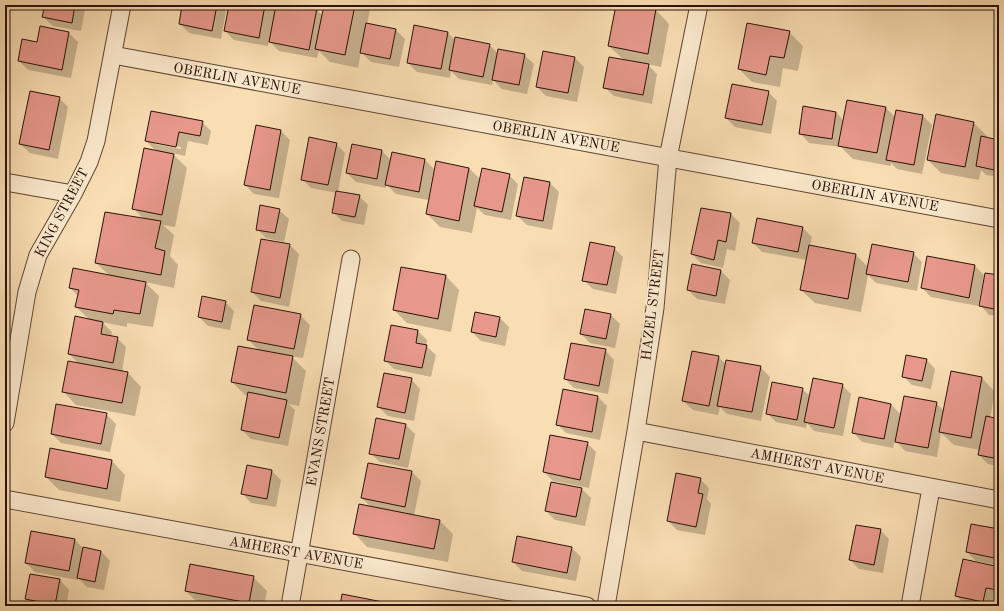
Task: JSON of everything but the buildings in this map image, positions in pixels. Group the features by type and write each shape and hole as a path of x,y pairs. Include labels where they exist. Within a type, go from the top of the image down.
{"street":[{"name":"KING STREET","path":"5,423 28,292 36,262 38,255 73,194 89,162 96,141 122,5"},
{"name":"HAZEL STREET","path":"606,606 636,431 655,308 668,158 699,5"},
{"name":"OBERLIN AVENUE","path":"113,56 999,219"},
{"path":"5,182 73,194"},
{"name":"EVANS STREET","path":"290,606 351,259"},
{"name":"AMHERST AVENUE","path":"636,431 999,500"},
{"path":"910,606 931,488"},
{"name":"AMHERST AVENUE","path":"5,500 587,606"}]}
